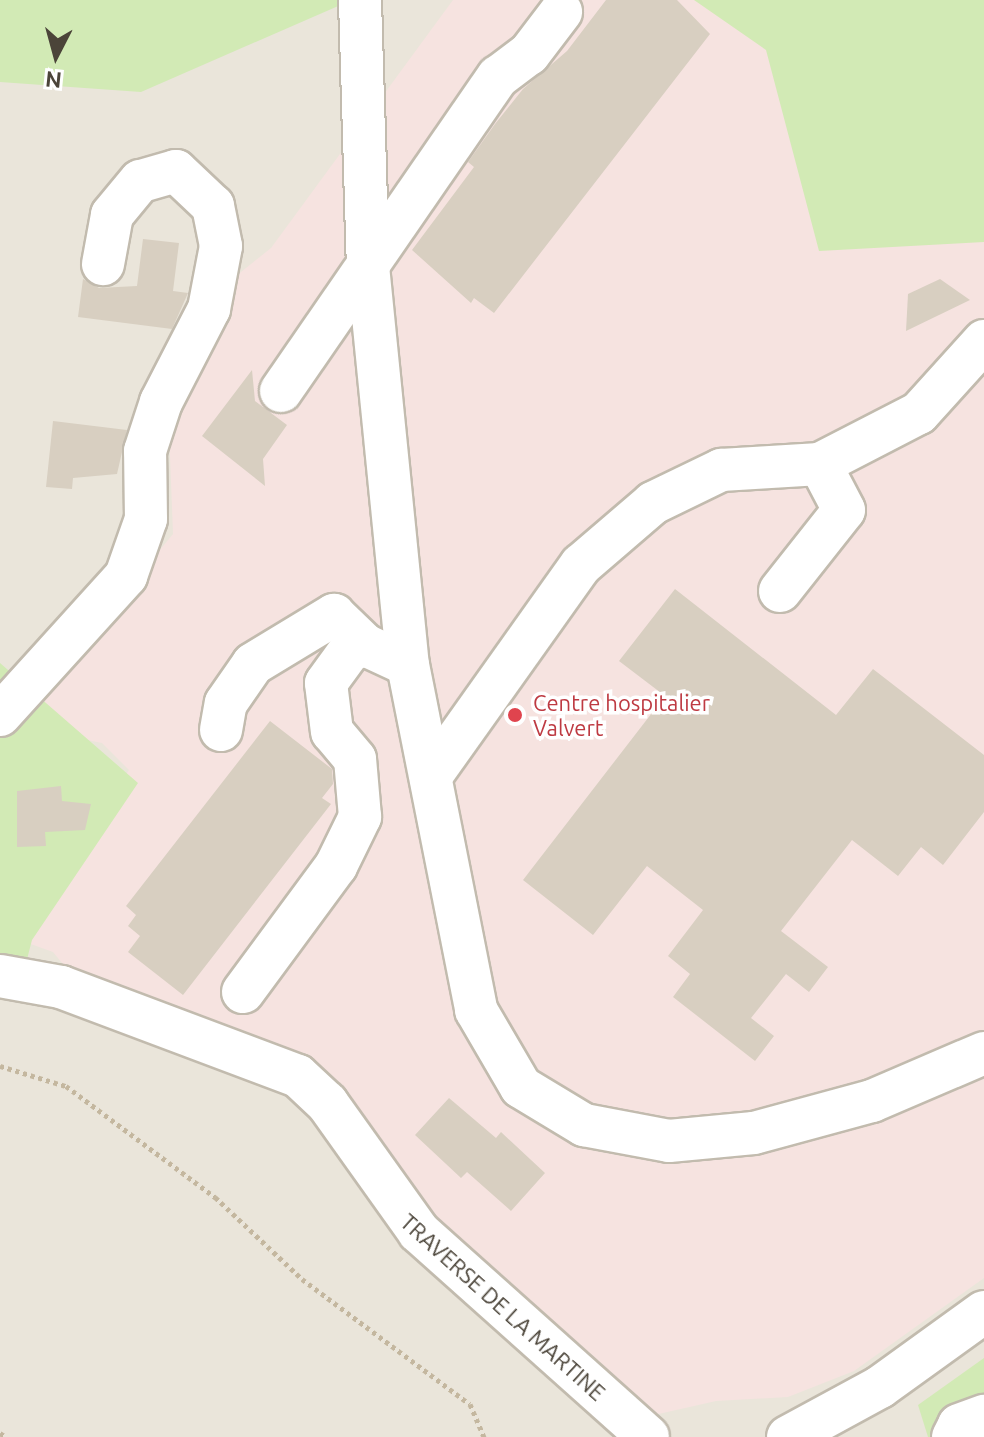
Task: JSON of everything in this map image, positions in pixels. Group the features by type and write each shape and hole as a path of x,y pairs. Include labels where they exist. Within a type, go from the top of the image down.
{"street":[{"path":"360,0 368,266 408,665 433,773 452,909 476,1010 521,1087 584,1125 669,1141 754,1133 872,1101 984,1053"},
{"path":"281,391 498,77 529,54 561,12"},
{"path":"0,715 126,576 146,519 145,451 161,402 209,309 221,246 213,206 176,171 140,181 112,215 103,264"},
{"path":"433,773 581,565 653,503 721,470 820,464 919,413 984,341"},
{"path":"780,591 844,510 820,464"},
{"path":"221,730 226,703 253,664 334,615 365,645 408,665"},
{"path":"243,992 336,866 360,817 355,759 332,732 326,683 350,650 365,645"},
{"path":"0,946 40,964 61,987"},
{"name":"TRAVERSE DE LA MARTINE","path":"0,976 61,987 298,1076 327,1103 419,1232 648,1437"},
{"path":"826,1437 880,1387 984,1312"},
{"path":"788,1437 880,1387"},
{"path":"953,1437 959,1425 984,1416"}],"path":[{"path":"0,1066 66,1086 215,1197 302,1279 470,1404 484,1437"},
{"path":"0,1433 6,1437"}],"shaded area":[{"name":"Centre hospitalier Valvert","path":"0,0 984,0 984,1437 0,1437"},
{"name":"Centre hospitalier Valvert","path":"453,0 773,0 984,141 984,1278 854,1371 788,1397 716,1401 641,1418 422,1223 341,1098 72,975 53,952 14,938 129,770 102,743 53,733 39,697 173,534 169,430 231,280 271,248"}],"green space":[{"path":"0,0 352,0 141,92 0,82"},
{"path":"694,0 984,0 984,242 819,251 766,50"},
{"path":"0,663 138,783 32,940 25,967 0,965"},
{"path":"984,1358 984,1437 928,1437 918,1405"}],"building":[{"path":"606,0 677,0 710,34 494,313 474,298 471,303 412,250 474,167 468,162 495,124 523,89 567,51"},
{"path":"143,239 179,243 173,291 188,293 172,329 78,317 83,279 99,288 137,286"},
{"path":"940,279 970,300 906,331 908,294"},
{"path":"252,370 255,401 287,425 263,459 265,486 202,436"},
{"path":"53,421 127,430 117,474 73,478 72,489 46,487"},
{"path":"675,589 836,715 873,669 984,755 984,812 943,865 921,847 898,876 852,840 781,931 828,967 809,992 786,974 751,1018 774,1036 755,1061 673,997 690,974 668,956 703,910 647,866 593,935 523,880 665,696 619,661"},
{"path":"270,721 332,769 333,784 322,798 331,804 183,995 128,952 140,936 128,926 136,915 126,906"},
{"path":"61,786 62,801 91,804 85,830 45,832 46,846 17,847 17,791"},
{"path":"449,1098 496,1138 501,1132 545,1173 511,1211 467,1172 461,1178 415,1135"}],"place":[{"name":"Centre hospitalier Valvert","path":"515,715"}]}
